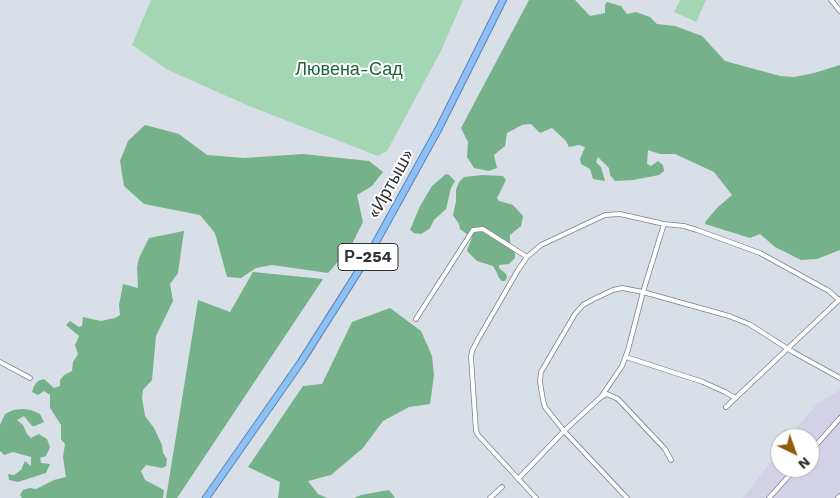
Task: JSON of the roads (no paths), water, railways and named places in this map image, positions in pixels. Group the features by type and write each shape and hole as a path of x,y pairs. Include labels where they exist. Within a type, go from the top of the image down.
{"highway":[{"name":"«Иртыш»","path":"206,498 302,362 370,253 439,128 503,0"}],"street":[{"path":"831,0 840,11"},
{"path":"536,498 476,431 472,351 527,257 541,245 612,213 620,214 664,224 684,226 760,253 840,300 726,407"},
{"path":"518,479 601,396 622,366 664,224"},
{"path":"416,319 473,230 484,229 527,257"},
{"path":"626,498 564,431 545,407 540,382 542,372 575,314 583,305 613,290 622,288 643,292 740,320 840,378"},
{"path":"626,357 703,382 735,398"},
{"path":"0,362 30,378"},
{"path":"601,396 607,394 618,399 671,460"},
{"path":"820,441 840,418"},
{"path":"769,498 787,478"},
{"path":"490,498 502,487"}],"park label":[{"name":"Лювена-Сад","path":"349,70"}]}
